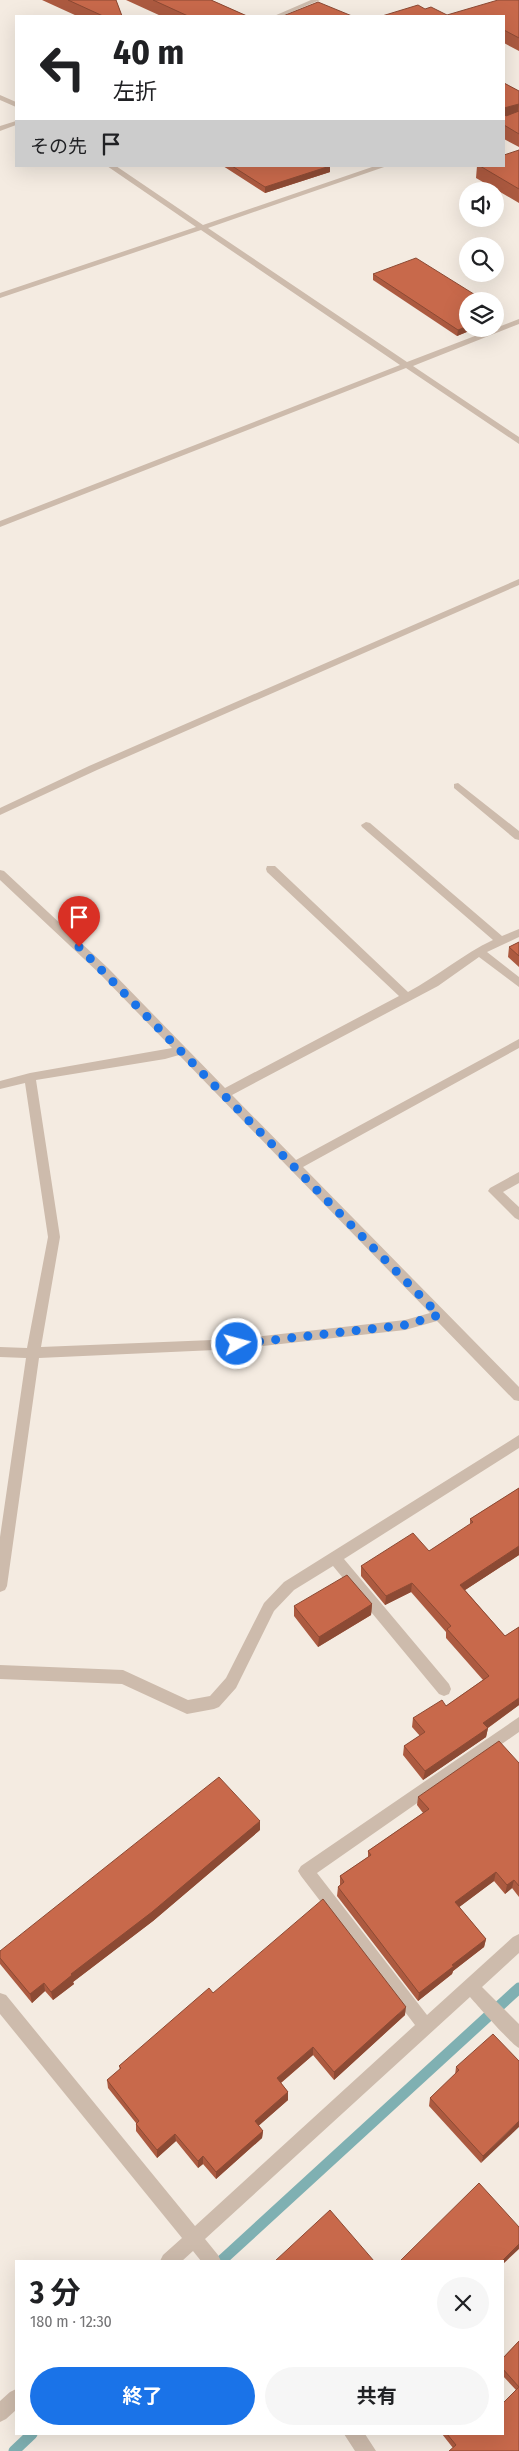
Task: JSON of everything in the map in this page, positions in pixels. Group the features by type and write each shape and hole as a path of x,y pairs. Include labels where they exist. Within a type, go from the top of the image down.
{"street":[{"path":"280,15 317,0"},
{"path":"0,97 15,104"},
{"path":"0,129 15,123"},
{"path":"112,167 519,441"},
{"path":"0,296 380,167"},
{"path":"0,524 519,321"},
{"path":"0,812 93,768 519,582"},
{"path":"458,786 519,837"},
{"path":"366,824 501,941"},
{"path":"271,869 407,997"},
{"path":"0,874 104,971 519,1396"},
{"path":"223,1094 434,982 479,951 519,933"},
{"path":"479,951 519,983"},
{"path":"294,1167 519,1043"},
{"path":"0,1085 30,1077 165,1055 180,1050"},
{"path":"0,1586 33,1353 54,1237 30,1077"},
{"path":"519,1177 494,1191 519,1215"},
{"path":"0,1352 33,1353 237,1344 405,1325 439,1315"},
{"path":"0,1672 123,1676 187,1707 214,1702 231,1683 269,1607 289,1586 519,1441"},
{"path":"334,1558 444,1689"},
{"path":"426,2026 306,1871 519,1724"},
{"path":"170,2260 519,1942"},
{"path":"470,1986 513,2030 519,2040"},
{"path":"0,2001 211,2260"},
{"path":"0,2413 15,2399"},
{"path":"354,2435 367,2451"}],"building":[{"path":"68,0 116,0 122,15 101,15"},
{"path":"153,0 211,0 245,15 186,15"},
{"path":"498,0 519,0 519,38 505,31 505,15 447,15"},
{"path":"318,2 350,15 286,15"},
{"path":"418,5 425,9 431,7 447,15 385,15"},
{"path":"505,84 519,91 519,104 505,108"},
{"path":"519,111 519,134 505,126 506,116"},
{"path":"519,150 519,189 482,167 505,167 505,155"},
{"path":"234,167 327,167 265,187"},
{"path":"416,258 471,292 459,292 459,330 458,330 373,274"},
{"path":"519,942 519,956 509,947"},
{"path":"519,1488 519,1546 460,1585 505,1636 519,1627 519,1698 483,1723 488,1728 425,1771 404,1746 425,1732 413,1718 442,1700 446,1706 489,1676 447,1629 451,1626 412,1583 386,1596 361,1566 413,1533 429,1551 473,1522 470,1519"},
{"path":"347,1575 372,1604 319,1637 294,1606"},
{"path":"499,1741 519,1763 519,1886 514,1880 507,1885 496,1872 455,1902 486,1939 419,1993 338,1887 344,1882 340,1876 371,1855 368,1851 429,1809 418,1797"},
{"path":"219,1777 260,1821 152,1912 71,1974 51,1992 44,1983 30,1994 0,1958 0,1951"},
{"path":"323,1899 406,2007 334,2072 313,2047 277,2078 288,2092 255,2121 263,2131 216,2172 203,2156 198,2161 175,2134 157,2150 136,2124 139,2121 107,2080 121,2068 119,2066 209,1988 213,1993"},
{"path":"493,2034 519,2061 519,2121 483,2156 430,2098 459,2070 456,2067"},
{"path":"479,2183 519,2227 519,2244 503,2260 401,2260"},
{"path":"330,2210 373,2260 276,2260"},
{"path":"519,2341 519,2387 504,2370 504,2357"},
{"path":"519,2387 519,2451 449,2451 456,2445 448,2435 504,2435 504,2402"}],"waterway":[{"path":"222,2260 519,1988"},
{"path":"14,2451 31,2435"}],"route":[{"path":"79,947 439,1315 405,1325 237,1344"}]}
